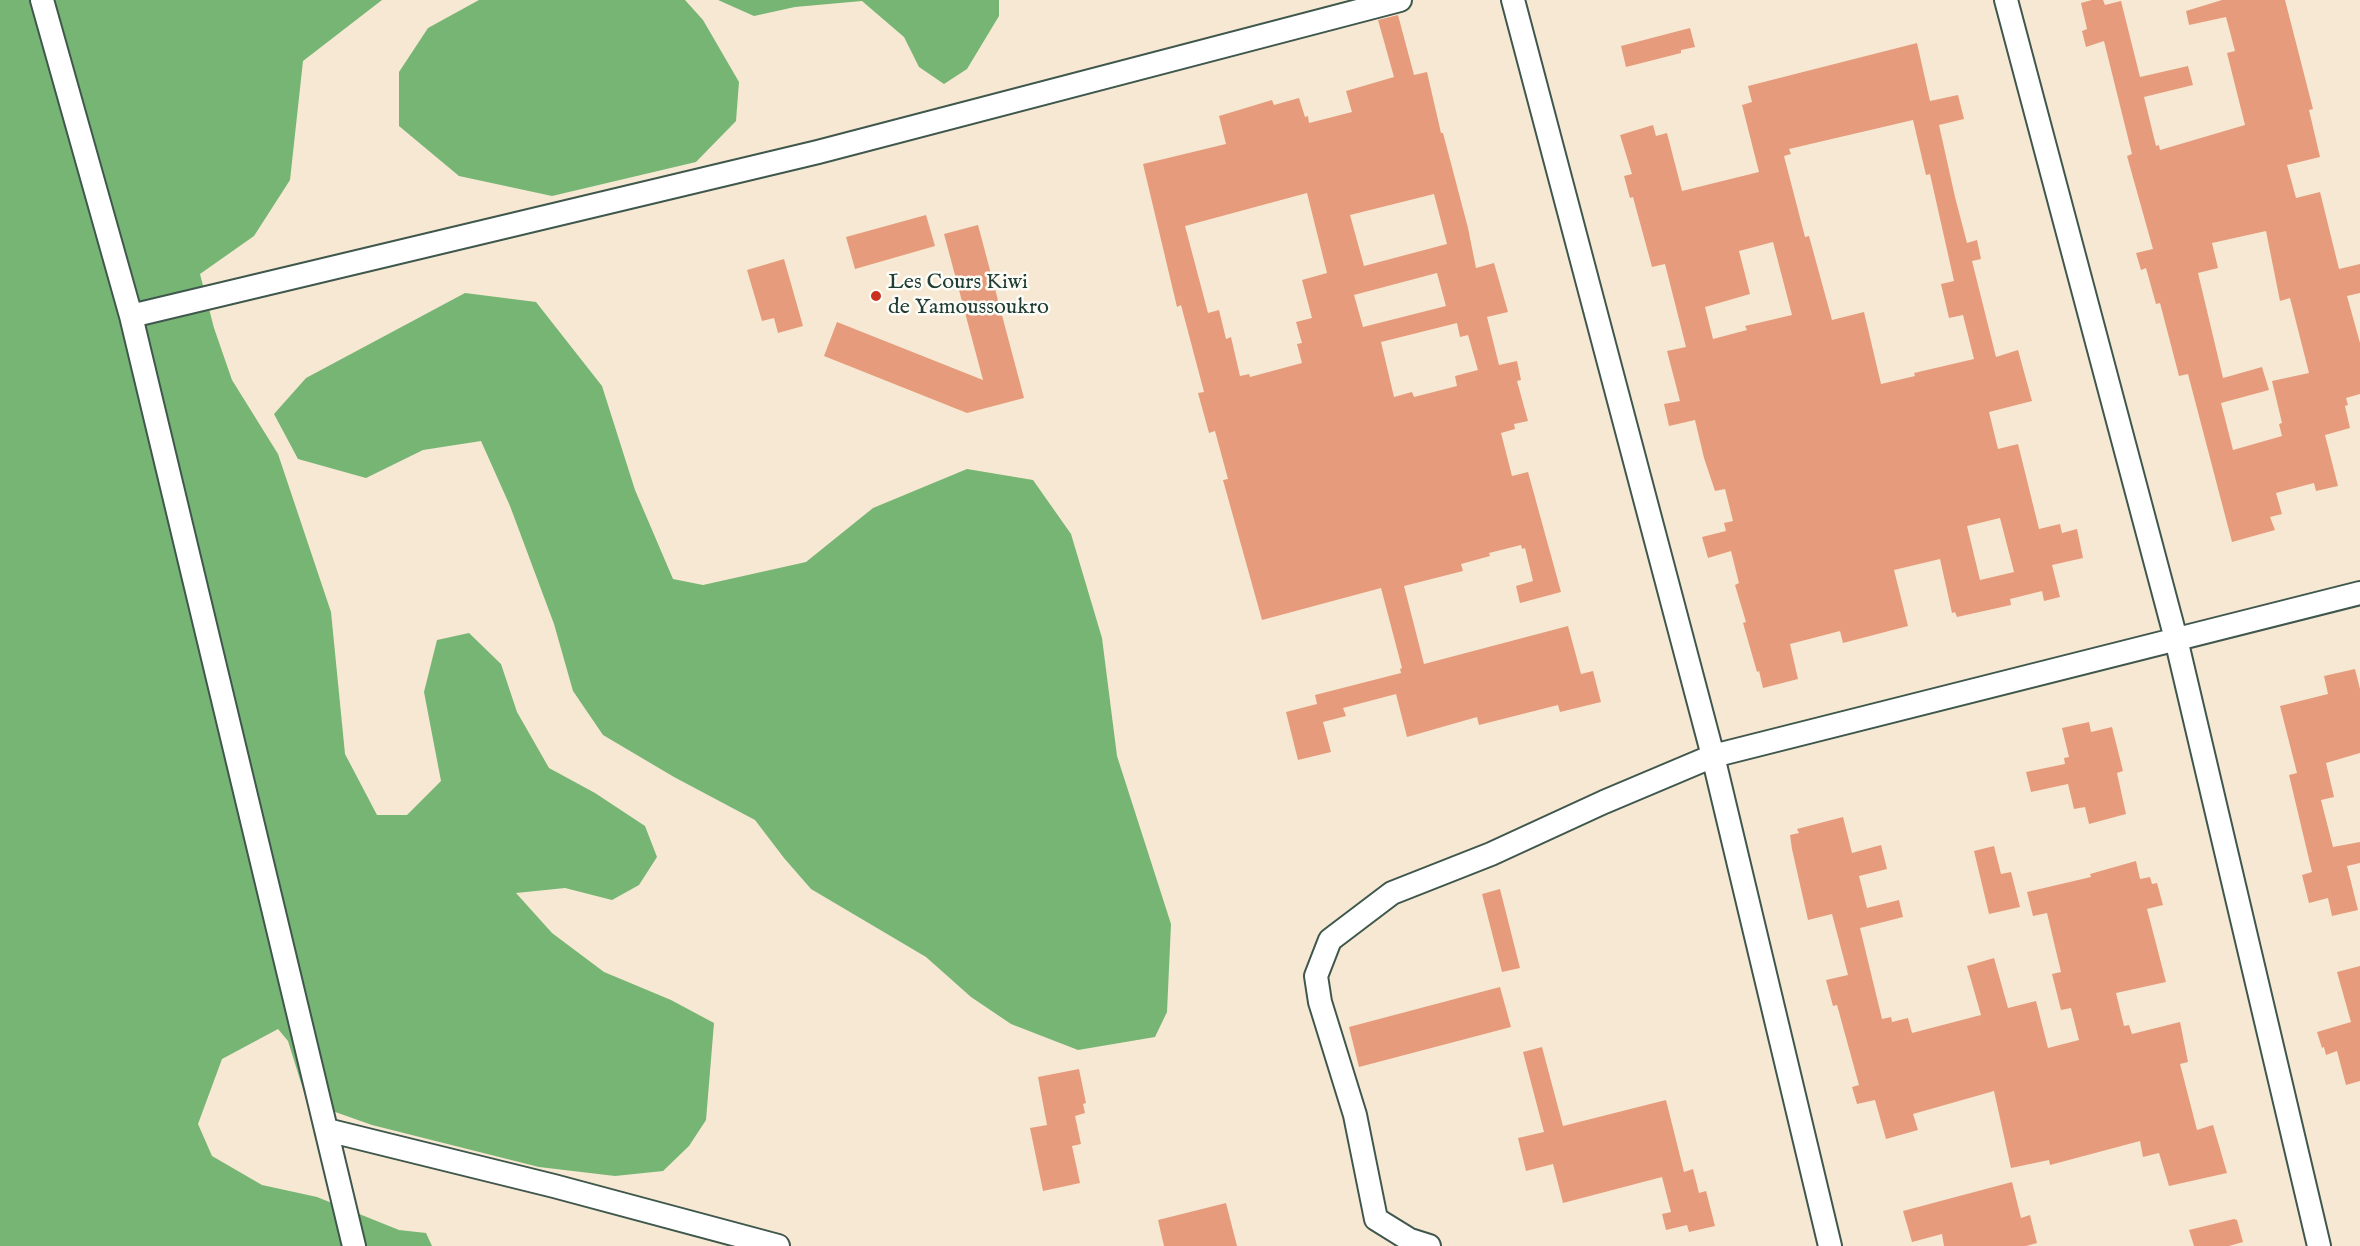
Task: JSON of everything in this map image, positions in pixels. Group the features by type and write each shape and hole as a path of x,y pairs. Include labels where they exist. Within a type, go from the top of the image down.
{"street":[{"path":"42,0 131,316 354,1246"},
{"path":"131,316 818,152 1400,0"},
{"path":"1513,0 1713,756 1830,1246"},
{"path":"2006,0 2176,639 2319,1246"},
{"path":"1429,1246 1410,1240 1376,1219 1355,1115 1320,1002 1316,976 1330,940 1392,894 1491,854 1604,802 1713,756 2360,593"},
{"path":"327,1130 554,1186 778,1246"}],"green space":[{"path":"0,0 382,0 303,61 290,180 254,236 200,274 214,328 232,380 278,454 331,612 345,754 377,815 407,815 441,781 424,692 437,640 469,633 501,664 517,712 549,768 595,793 645,826 657,857 639,885 612,900 565,888 516,893 552,933 604,972 671,1000 714,1023 706,1120 689,1146 663,1171 615,1176 539,1167 372,1125 307,1102 288,1041 278,1029 222,1059 198,1124 212,1156 262,1185 317,1197 399,1230 426,1233 432,1246 0,1246"},
{"path":"479,0 685,0 703,20 739,82 736,121 696,162 552,196 459,176 399,126 399,72 428,28"},
{"path":"718,0 999,0 999,16 967,69 944,84 919,67 904,37 862,1 795,7 754,16"},
{"path":"465,293 536,302 602,386 635,490 673,579 703,585 806,562 873,508 967,469 1033,480 1071,534 1102,638 1117,756 1171,924 1167,1012 1155,1037 1078,1050 1011,1024 971,997 926,957 811,889 755,820 674,777 603,735 573,691 554,624 510,506 481,441 423,450 366,478 298,459 274,414 306,378"}],"building":[{"path":"2103,0 2105,5 2121,1 2140,77 2188,66 2193,85 2144,97 2156,146 2159,145 2160,150 2245,125 2227,53 2235,51 2226,17 2189,25 2186,11 2222,0 2285,0 2313,109 2309,110 2320,157 2287,165 2296,198 2320,192 2339,269 2360,264 2360,293 2347,296 2360,343 2360,394 2346,398 2348,405 2345,406 2350,428 2325,435 2338,486 2316,491 2314,483 2276,493 2282,514 2270,517 2275,530 2232,542 2188,374 2179,376 2160,303 2156,304 2146,268 2141,270 2136,253 2153,249 2127,156 2132,154 2104,41 2086,47 2082,31 2087,29 2081,3","holes":["2266,231 2280,301 2290,298 2309,373 2272,381 2282,423 2279,424 2282,436 2233,450 2221,403 2269,390 2262,367 2223,378 2198,273 2218,268 2212,243"]},
{"path":"1398,15 1414,75 1427,72 1441,133 1443,133 1468,228 1476,268 1494,263 1508,312 1487,317 1499,365 1517,361 1521,380 1517,381 1528,421 1514,424 1515,429 1501,433 1512,476 1528,472 1561,592 1520,603 1516,586 1533,581 1525,548 1522,549 1521,545 1489,553 1490,556 1461,564 1463,571 1404,586 1424,664 1568,626 1581,674 1593,671 1601,702 1560,712 1558,705 1479,725 1477,717 1407,737 1396,694 1343,708 1346,716 1323,722 1331,752 1298,760 1286,712 1317,704 1315,695 1401,673 1402,668 1381,588 1262,620 1223,480 1228,479 1215,431 1209,433 1198,393 1204,392 1181,305 1177,307 1143,164 1226,144 1219,116 1272,100 1274,105 1299,98 1309,123 1352,112 1346,91 1394,77 1378,20","holes":["1307,193 1327,273 1302,280 1312,318 1296,322 1302,343 1297,344 1302,363 1250,377 1249,374 1240,376 1231,337 1226,339 1219,310 1208,313 1185,226","1434,194 1447,244 1364,266 1350,215","1437,273 1446,306 1363,327 1354,295","1457,323 1460,337 1468,335 1478,370 1455,376 1457,386 1414,397 1412,392 1394,397 1381,342"]},
{"path":"1690,28 1695,47 1681,50 1681,53 1626,67 1621,46"},
{"path":"1917,43 1930,101 1958,95 1964,119 1939,125 1955,197 1967,243 1977,240 1981,259 1972,261 1996,357 2018,350 2032,401 1989,412 1998,449 2018,444 2039,529 2060,524 2062,533 2077,529 2083,558 2052,565 2060,597 2044,601 2042,591 2010,599 2011,605 1957,617 1955,612 1952,613 1940,559 1894,570 1908,626 1843,643 1840,631 1790,644 1798,679 1763,688 1743,623 1746,622 1735,585 1739,583 1731,551 1708,558 1702,537 1726,531 1724,523 1733,521 1725,489 1715,491 1695,420 1669,426 1664,404 1680,401 1667,351 1686,347 1665,264 1652,267 1633,197 1630,198 1624,176 1632,174 1620,135 1653,125 1656,136 1667,133 1682,191 1759,172 1742,105 1752,102 1748,86","holes":["1913,120 1926,175 1930,174 1954,281 1941,284 1949,318 1963,315 1974,359 1914,373 1915,376 1881,384 1864,312 1832,320 1809,236 1805,237 1784,156 1791,154 1789,149","1773,242 1792,315 1745,326 1747,330 1713,339 1705,307 1750,294 1739,251","2000,518 2014,572 1980,580 1967,526"]},
{"path":"926,215 935,246 855,269 846,237"},
{"path":"978,225 1024,398 967,413 824,356 837,322 983,380 944,234"},
{"path":"784,259 803,326 778,333 774,318 762,321 747,270"},
{"path":"2355,669 2360,689 2360,753 2326,763 2334,797 2321,800 2333,847 2360,842 2360,863 2347,866 2358,910 2332,916 2328,898 2309,903 2302,875 2312,872 2289,775 2297,773 2280,706 2328,694 2324,676"},
{"path":"2089,722 2091,732 2112,727 2123,771 2117,773 2126,814 2089,824 2085,807 2074,809 2068,784 2031,792 2026,772 2065,764 2064,758 2069,757 2062,728"},
{"path":"1843,817 1852,853 1881,845 1887,869 1859,876 1867,908 1899,900 1903,917 1860,928 1882,1019 1891,1017 1892,1022 1908,1018 1912,1033 1981,1015 1967,966 1994,958 2008,1008 2036,1001 2048,1048 2079,1040 2071,1008 2061,1010 2052,974 2061,972 2047,913 2033,916 2027,892 2091,877 2090,874 2136,861 2140,879 2150,877 2152,884 2157,883 2163,905 2147,909 2166,982 2116,993 2124,1026 2129,1025 2132,1034 2180,1022 2188,1062 2180,1064 2197,1130 2213,1125 2227,1173 2169,1186 2159,1153 2143,1157 2140,1141 2050,1165 2049,1160 2011,1168 1994,1091 1913,1114 1918,1130 1886,1139 1875,1100 1857,1104 1852,1087 1859,1085 1837,1005 1833,1006 1826,980 1848,975 1832,914 1808,920 1790,835 1799,833 1797,829"},
{"path":"1994,846 2001,874 2011,872 2020,907 1989,914 1974,851"},
{"path":"1500,889 1520,968 1502,972 1482,894"},
{"path":"2360,966 2360,1081 2346,1085 2337,1051 2326,1055 2317,1032 2351,1022 2337,972"},
{"path":"1500,987 1511,1027 1359,1067 1349,1027"},
{"path":"1542,1047 1563,1126 1666,1100 1684,1172 1693,1169 1699,1193 1706,1191 1715,1226 1689,1232 1687,1225 1666,1230 1662,1214 1671,1212 1662,1177 1563,1203 1553,1164 1526,1171 1518,1138 1544,1132 1523,1052"},
{"path":"1079,1069 1086,1103 1083,1104 1085,1113 1075,1116 1081,1144 1072,1146 1080,1183 1043,1191 1030,1128 1047,1125 1038,1077"},
{"path":"2012,1182 2021,1218 2030,1215 2037,1243 2026,1246 1944,1246 1942,1234 1912,1242 1903,1211"},
{"path":"1226,1203 1237,1246 1164,1246 1158,1220"},
{"path":"2237,1220 2243,1242 2229,1246 2194,1246 2189,1230"}],"place":[{"name":"Les Cours Kiwi de Yamoussoukro","path":"876,296"}]}
